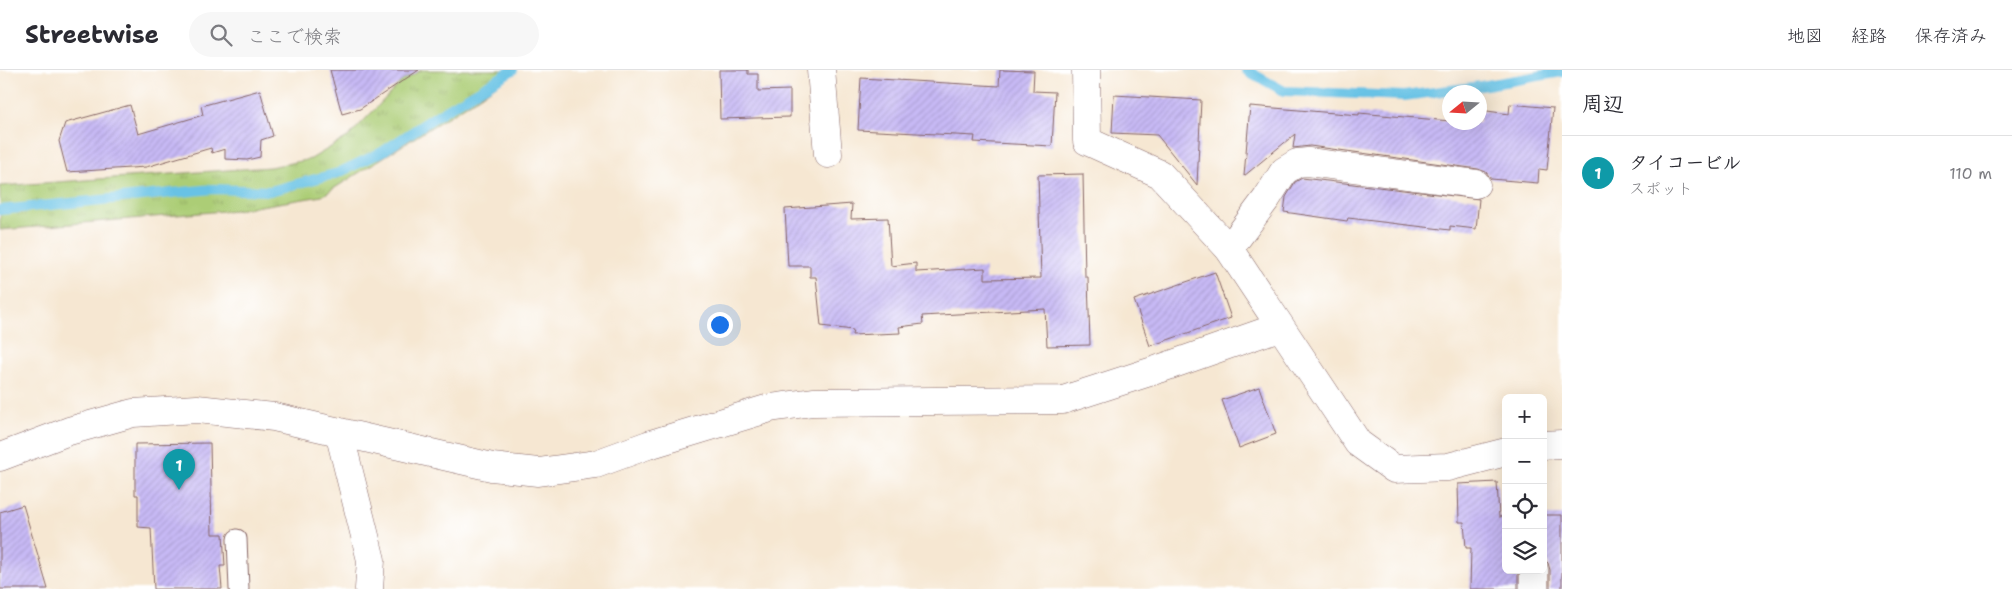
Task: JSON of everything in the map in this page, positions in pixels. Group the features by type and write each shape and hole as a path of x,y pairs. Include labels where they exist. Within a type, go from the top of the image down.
{"street":[{"path":"821,70 828,154"},
{"path":"1086,70 1086,141 1160,174 1228,249 1358,443 1394,469 1448,467 1502,453"},
{"path":"1228,249 1284,171 1296,163 1308,162 1476,184"},
{"path":"0,457 69,431 133,413 197,410 274,417 492,468 538,472 596,464 648,445 770,408 813,402 1063,400 1160,369 1279,327"},
{"path":"339,432 371,560 369,589"},
{"path":"1547,445 1562,444"},
{"path":"1534,574 1534,589"}],"lane":[{"path":"237,539 239,589"}],"green space":[{"path":"421,70 518,70 479,97 322,196 236,210 0,230 0,186 270,167 311,159 349,136 402,81"}],"building":[{"path":"330,70 419,70 360,109 342,114"},
{"path":"719,70 748,70 748,74 758,74 758,91 790,90 790,117 720,119"},
{"path":"1000,70 1034,71 1033,91 1055,92 1052,146 974,142 975,136 858,130 861,78 999,86"},
{"path":"260,90 273,136 261,140 260,157 247,160 225,159 225,149 212,153 211,148 146,167 67,172 59,141 65,123 130,105 138,134 203,115 201,106"},
{"path":"1114,95 1201,100 1197,185 1157,135 1112,133"},
{"path":"1510,104 1553,108 1547,170 1539,169 1538,183 1491,179 1486,172 1478,169 1310,146 1293,148 1295,134 1244,176 1250,106 1442,120 1442,130 1487,130 1487,111 1509,114"},
{"path":"1083,174 1085,277 1088,277 1090,345 1047,346 1045,309 922,316 923,324 899,327 900,333 852,335 853,330 821,326 816,277 810,277 810,266 788,266 785,209 852,204 851,219 888,218 891,266 916,263 916,272 985,268 985,279 1041,278 1038,175"},
{"path":"1302,178 1479,199 1476,229 1450,226 1450,230 1348,218 1347,221 1284,212 1286,197 1295,182"},
{"path":"1215,272 1231,318 1150,346 1134,300"},
{"path":"1259,387 1276,434 1239,448 1222,400"},
{"path":"210,443 212,534 223,534 225,566 220,566 222,589 154,589 151,528 138,527 138,495 135,495 135,444"},
{"path":"1497,482 1499,517 1502,517 1502,574 1518,574 1518,589 1470,589 1471,548 1466,548 1464,522 1459,522 1458,484"},
{"path":"23,505 48,589 0,589 0,512"},
{"path":"1547,515 1562,515 1562,589 1550,589"}],"waterway":[{"path":"0,210 213,189 270,191 338,173 382,152 444,111 513,70"},
{"path":"1246,70 1284,91 1404,96 1481,86 1562,72"}],"place":[{"name":"タイコービル","path":"179,490"}]}
